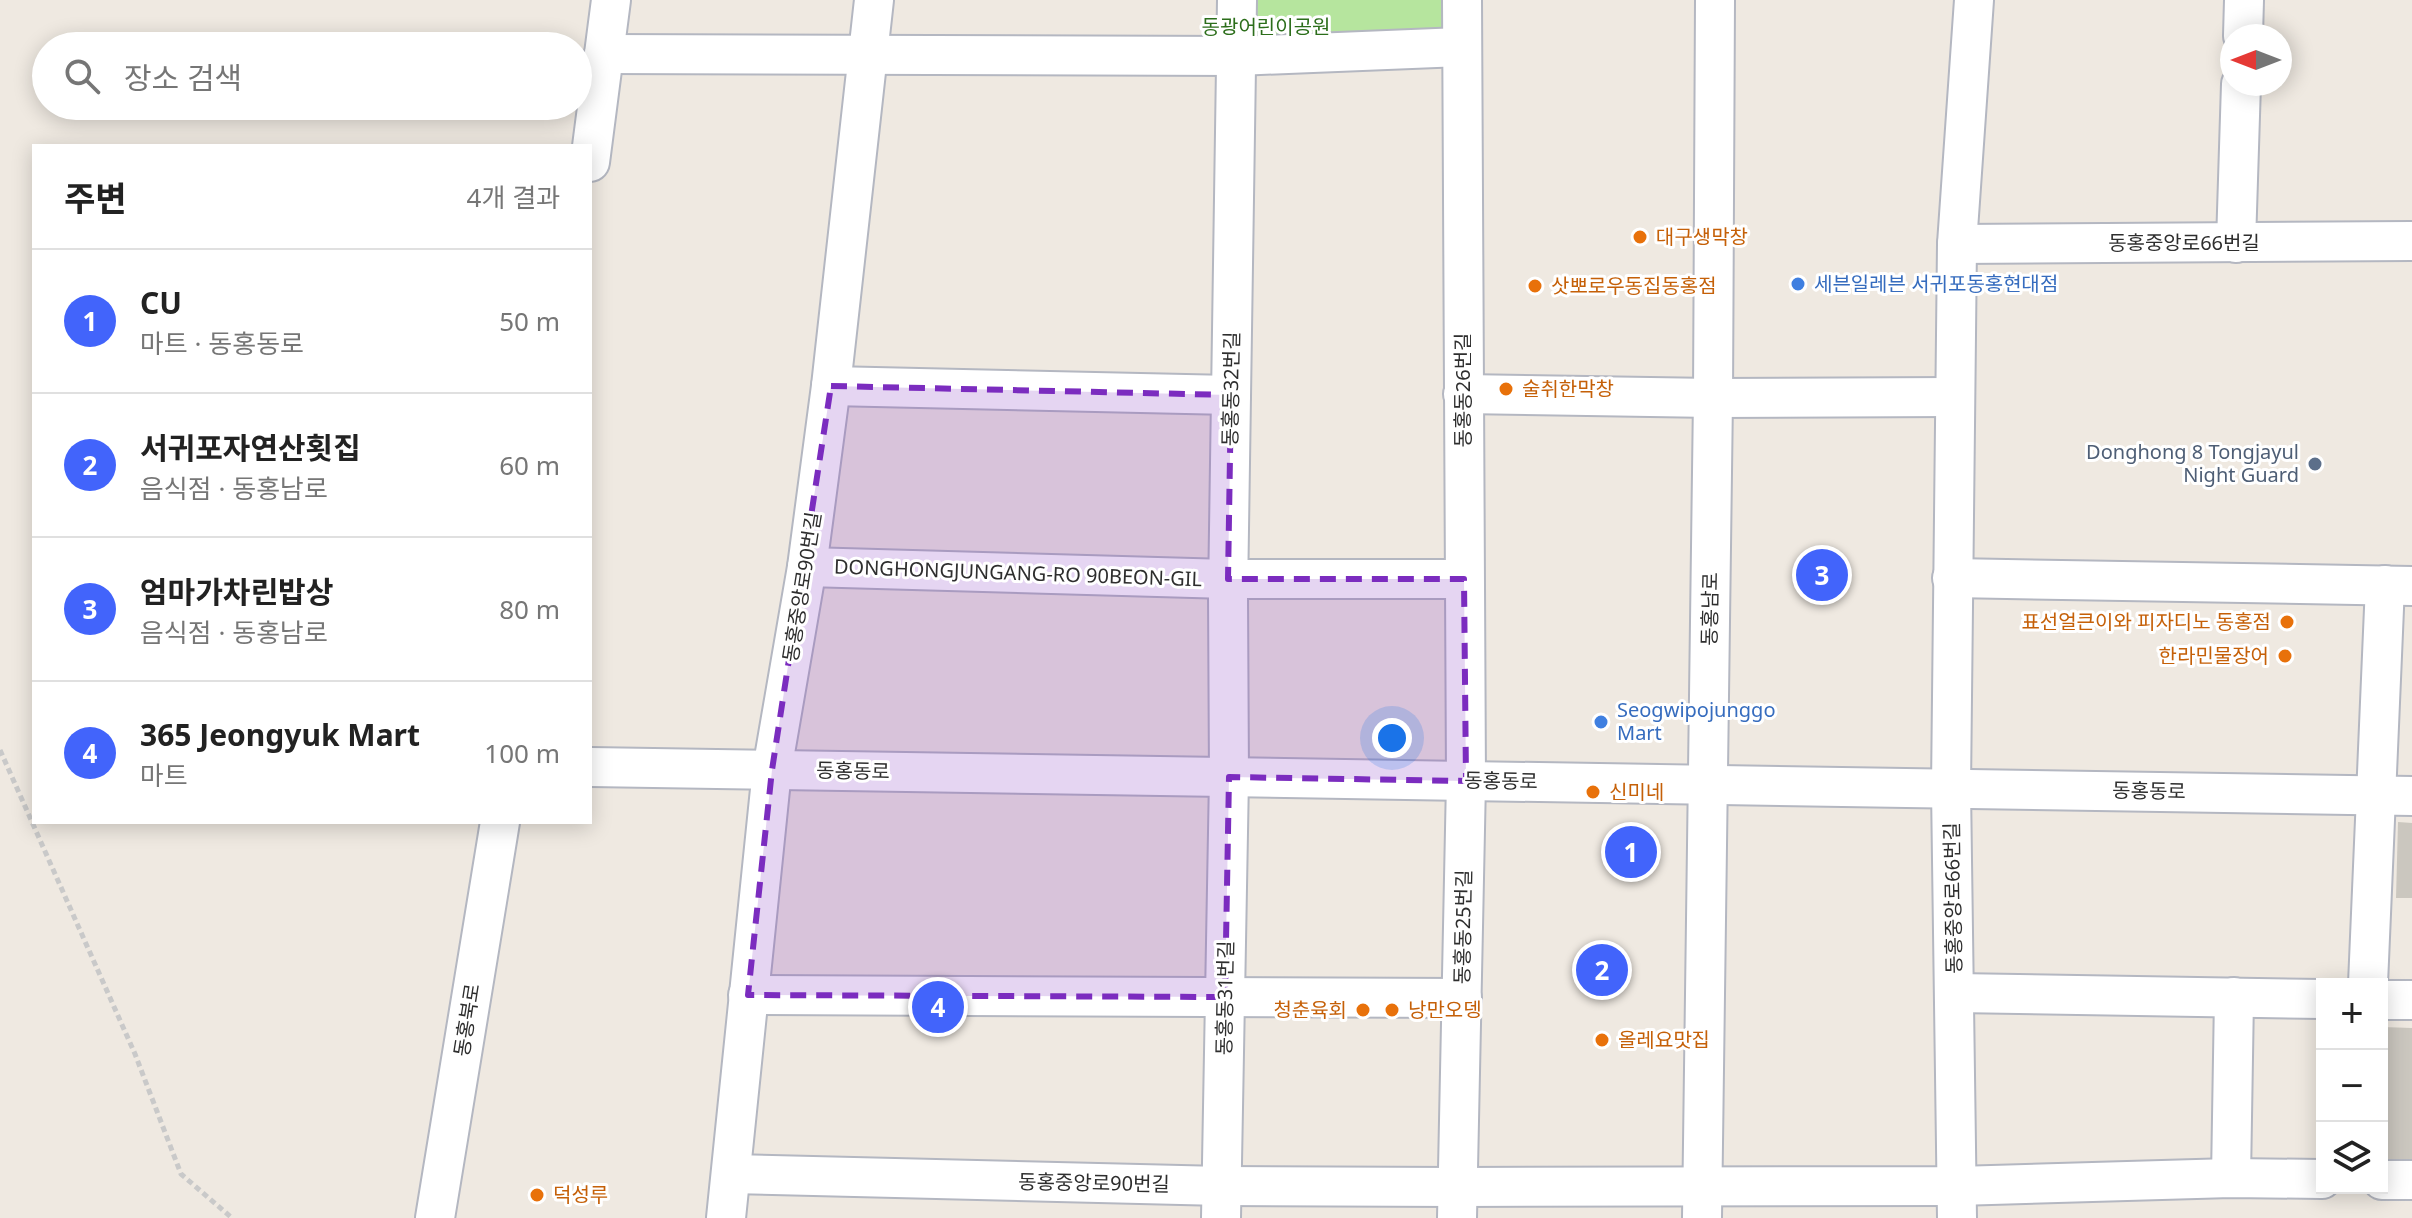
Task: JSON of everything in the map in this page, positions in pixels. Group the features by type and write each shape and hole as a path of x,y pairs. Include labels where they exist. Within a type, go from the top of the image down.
{"street":[{"path":"592,147 611,0"},
{"name":"동홍중앙로90번길","path":"726,1218 772,770 807,567 831,386 874,0"},
{"name":"동홍동32번길","path":"1229,777 1228,579 1237,0"},
{"name":"동홍동26번길","path":"1462,0 1466,781"},
{"name":"동홍남로","path":"1702,1202 1715,0"},
{"name":"동홍중앙로66번길","path":"1957,1202 1951,788 1952,578 1957,244 1974,0"},
{"path":"2243,24 2244,0"},
{"path":"604,54 1237,56 1461,47"},
{"path":"2236,243 2241,96"},
{"name":"동홍중앙로66번길","path":"1957,244 2412,241"},
{"path":"831,386 1231,395"},
{"path":"1463,394 1713,398 1955,397"},
{"name":"DONGHONGJUNGANG-RO 90BEON-GIL","path":"807,567 1228,579 1464,579"},
{"path":"1952,578 2399,586 2394,795 2369,978"},
{"name":"동홍동로","path":"592,767 2394,795"},
{"name":"동홍동31번길","path":"1221,1202 1229,777"},
{"name":"동홍동25번길","path":"1457,1202 1466,781"},
{"name":"동홍북로","path":"435,1218 500,824"},
{"path":"1956,993 2316,999"},
{"path":"748,995 1462,998"},
{"path":"2231,1178 2234,997"},
{"path":"2388,1000 2412,1000"},
{"name":"동홍중앙로90번길","path":"731,1174 1221,1202 1957,1202 2231,1178 2316,1179"},
{"path":"2388,1180 2412,1180"}],"path":[{"path":"0,750 32,822"},
{"path":"33,824 135,1054 181,1174 232,1218"}],"highlighted area":[{"path":"831,386 1231,395 1228,579 1464,579 1466,781 1229,777 1225,997 748,995 772,770"}],"green space":[{"name":"동광어린이공원","path":"1237,0 1462,0 1461,47 1237,56"}],"building":[{"path":"2398,822 2412,823 2412,898 2396,898"},
{"path":"2388,1027 2412,1028 2412,1164 2388,1163"}],"place":[{"name":"대구생막창","path":"1640,237"},
{"name":"세븐일레븐 서귀포동홍현대점","path":"1798,284"},
{"name":"삿뽀로우동집동홍점","path":"1535,286"},
{"name":"술취한막창","path":"1506,389"},
{"name":"Donghong 8 Tongjayul Night Guard","path":"2315,464"},
{"name":"엄마가차린밥상","path":"1822,575"},
{"name":"표선얼큰이와 피자디노 동홍점","path":"2287,622"},
{"name":"한라민물장어","path":"2285,656"},
{"name":"Seogwipojunggo Mart","path":"1601,722"},
{"name":"신미네","path":"1593,792"},
{"name":"CU","path":"1631,852"},
{"name":"서귀포자연산횟집","path":"1602,970"},
{"name":"365 Jeongyuk Mart","path":"938,1007"},
{"name":"청춘육회","path":"1363,1010"},
{"name":"낭만오뎅","path":"1392,1010"},
{"name":"올레요맛집","path":"1602,1040"},
{"name":"덕성루","path":"537,1195"}]}
